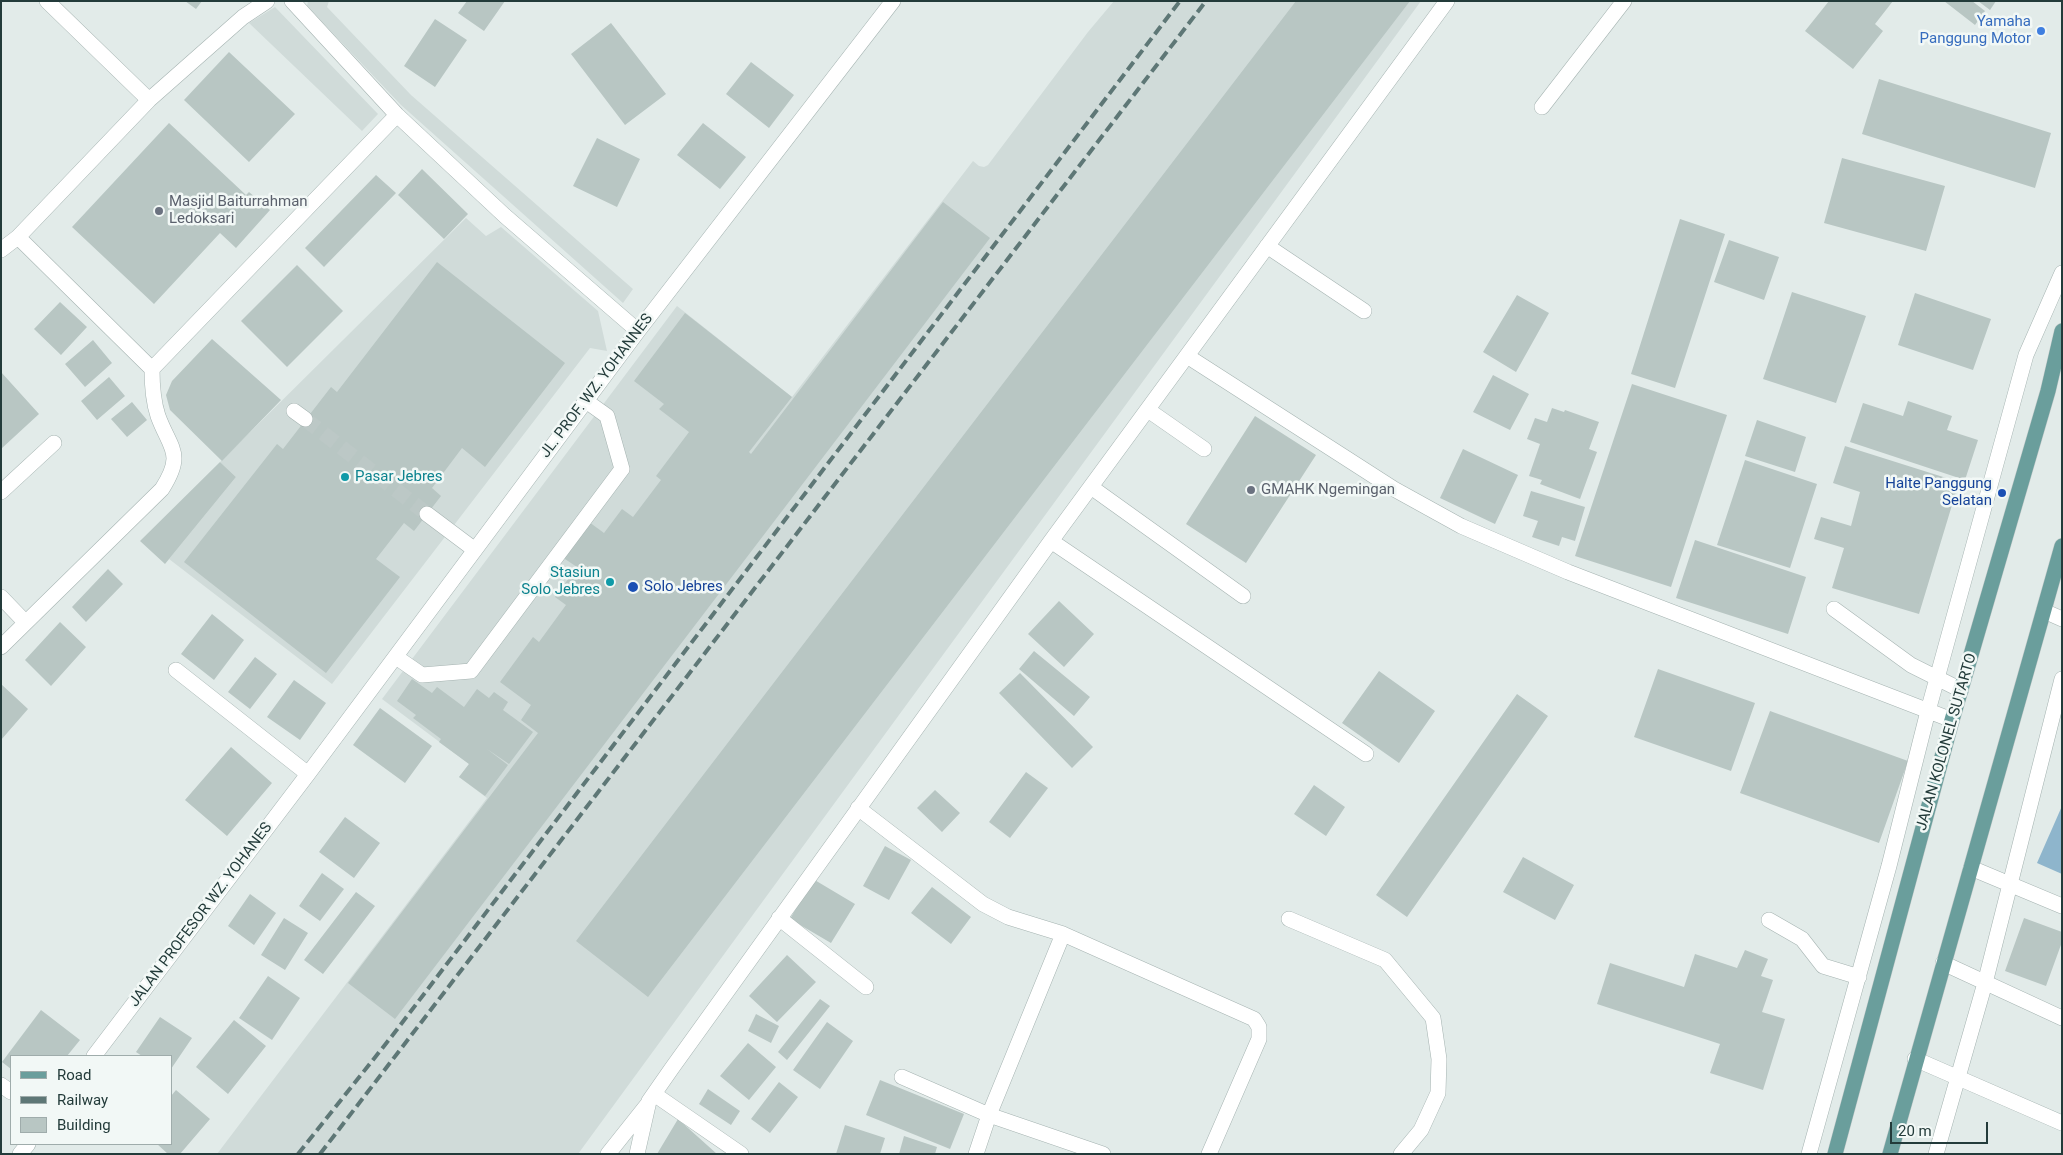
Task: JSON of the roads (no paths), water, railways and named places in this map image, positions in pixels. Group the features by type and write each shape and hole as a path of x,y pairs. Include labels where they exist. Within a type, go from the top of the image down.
{"main road":[{"name":"JALAN KOLONEL SUTARTO","path":"1835,1154 1960,690 2045,400 2062,331"},
{"path":"1890,1154 1942,963 1971,868 2062,546"}],"street":[{"path":"47,1 149,100"},
{"path":"1,250 18,237 149,100 243,17 267,1"},
{"path":"292,1 397,114 505,216 638,331"},
{"name":"JL. PROF. WZ. YOHANNES","path":"308,774 638,331 893,1"},
{"path":"608,1154 652,1098 779,918 1051,541 1447,1"},
{"path":"1542,107 1624,1"},
{"path":"152,369 397,114"},
{"path":"1,647 162,488 173,467 175,455 154,404 152,369 18,237"},
{"path":"1268,246 1364,311"},
{"path":"1810,1154 1889,866 1928,710 2026,355 2062,273"},
{"path":"1187,356 1394,489 1461,526 1568,572 1952,720"},
{"path":"396,657 422,676 471,671 622,469 607,416 586,400"},
{"path":"1148,410 1204,449"},
{"path":"1,492 54,443"},
{"path":"1091,487 1242,596"},
{"path":"427,514 475,550"},
{"path":"1051,541 1366,754"},
{"path":"1,597 25,622"},
{"path":"1834,609 1912,665 1960,690"},
{"path":"2044,611 2062,619"},
{"path":"176,670 308,774"},
{"path":"1936,1154 1985,982 2062,679"},
{"name":"JALAN PROFESOR WZ. YOHANES","path":"95,1055 308,774"},
{"path":"858,808 982,904 1008,917 1063,934 1254,1020 1259,1027 1260,1040 1209,1154"},
{"path":"1889,866 1910,875"},
{"path":"1971,868 2062,906"},
{"path":"779,918 866,987"},
{"path":"1288,918 1384,960 1433,1018 1439,1059 1438,1093 1421,1130 1401,1154"},
{"path":"1769,920 1802,939 1823,966 1859,977"},
{"path":"976,1154 989,1115 1063,934"},
{"path":"1942,963 2062,1018"},
{"path":"1915,1059 2062,1123"},
{"path":"902,1077 989,1115 1103,1154"},
{"path":"637,1154 652,1098"},
{"path":"652,1098 741,1154"}],"water":[{"path":"2062,806 2062,874 2037,863"}],"tunnel":[{"path":"305,419 427,514"}],"railway":[{"path":"298,1154 392,1036 1180,1"},
{"path":"320,1154 1206,1"}],"place":[{"name":"Yamaha Panggung Motor","path":"2041,31"},
{"name":"Masjid Baiturrahman Ledoksari","path":"159,211"},
{"name":"Pasar Jebres","path":"345,477"},
{"name":"GMAHK Ngemingan","path":"1251,490"},
{"name":"Halte Panggung Selatan","path":"2002,493"},
{"name":"Stasiun Solo Jebres","path":"610,582"},
{"name":"Solo Jebres","path":"633,587"}]}
